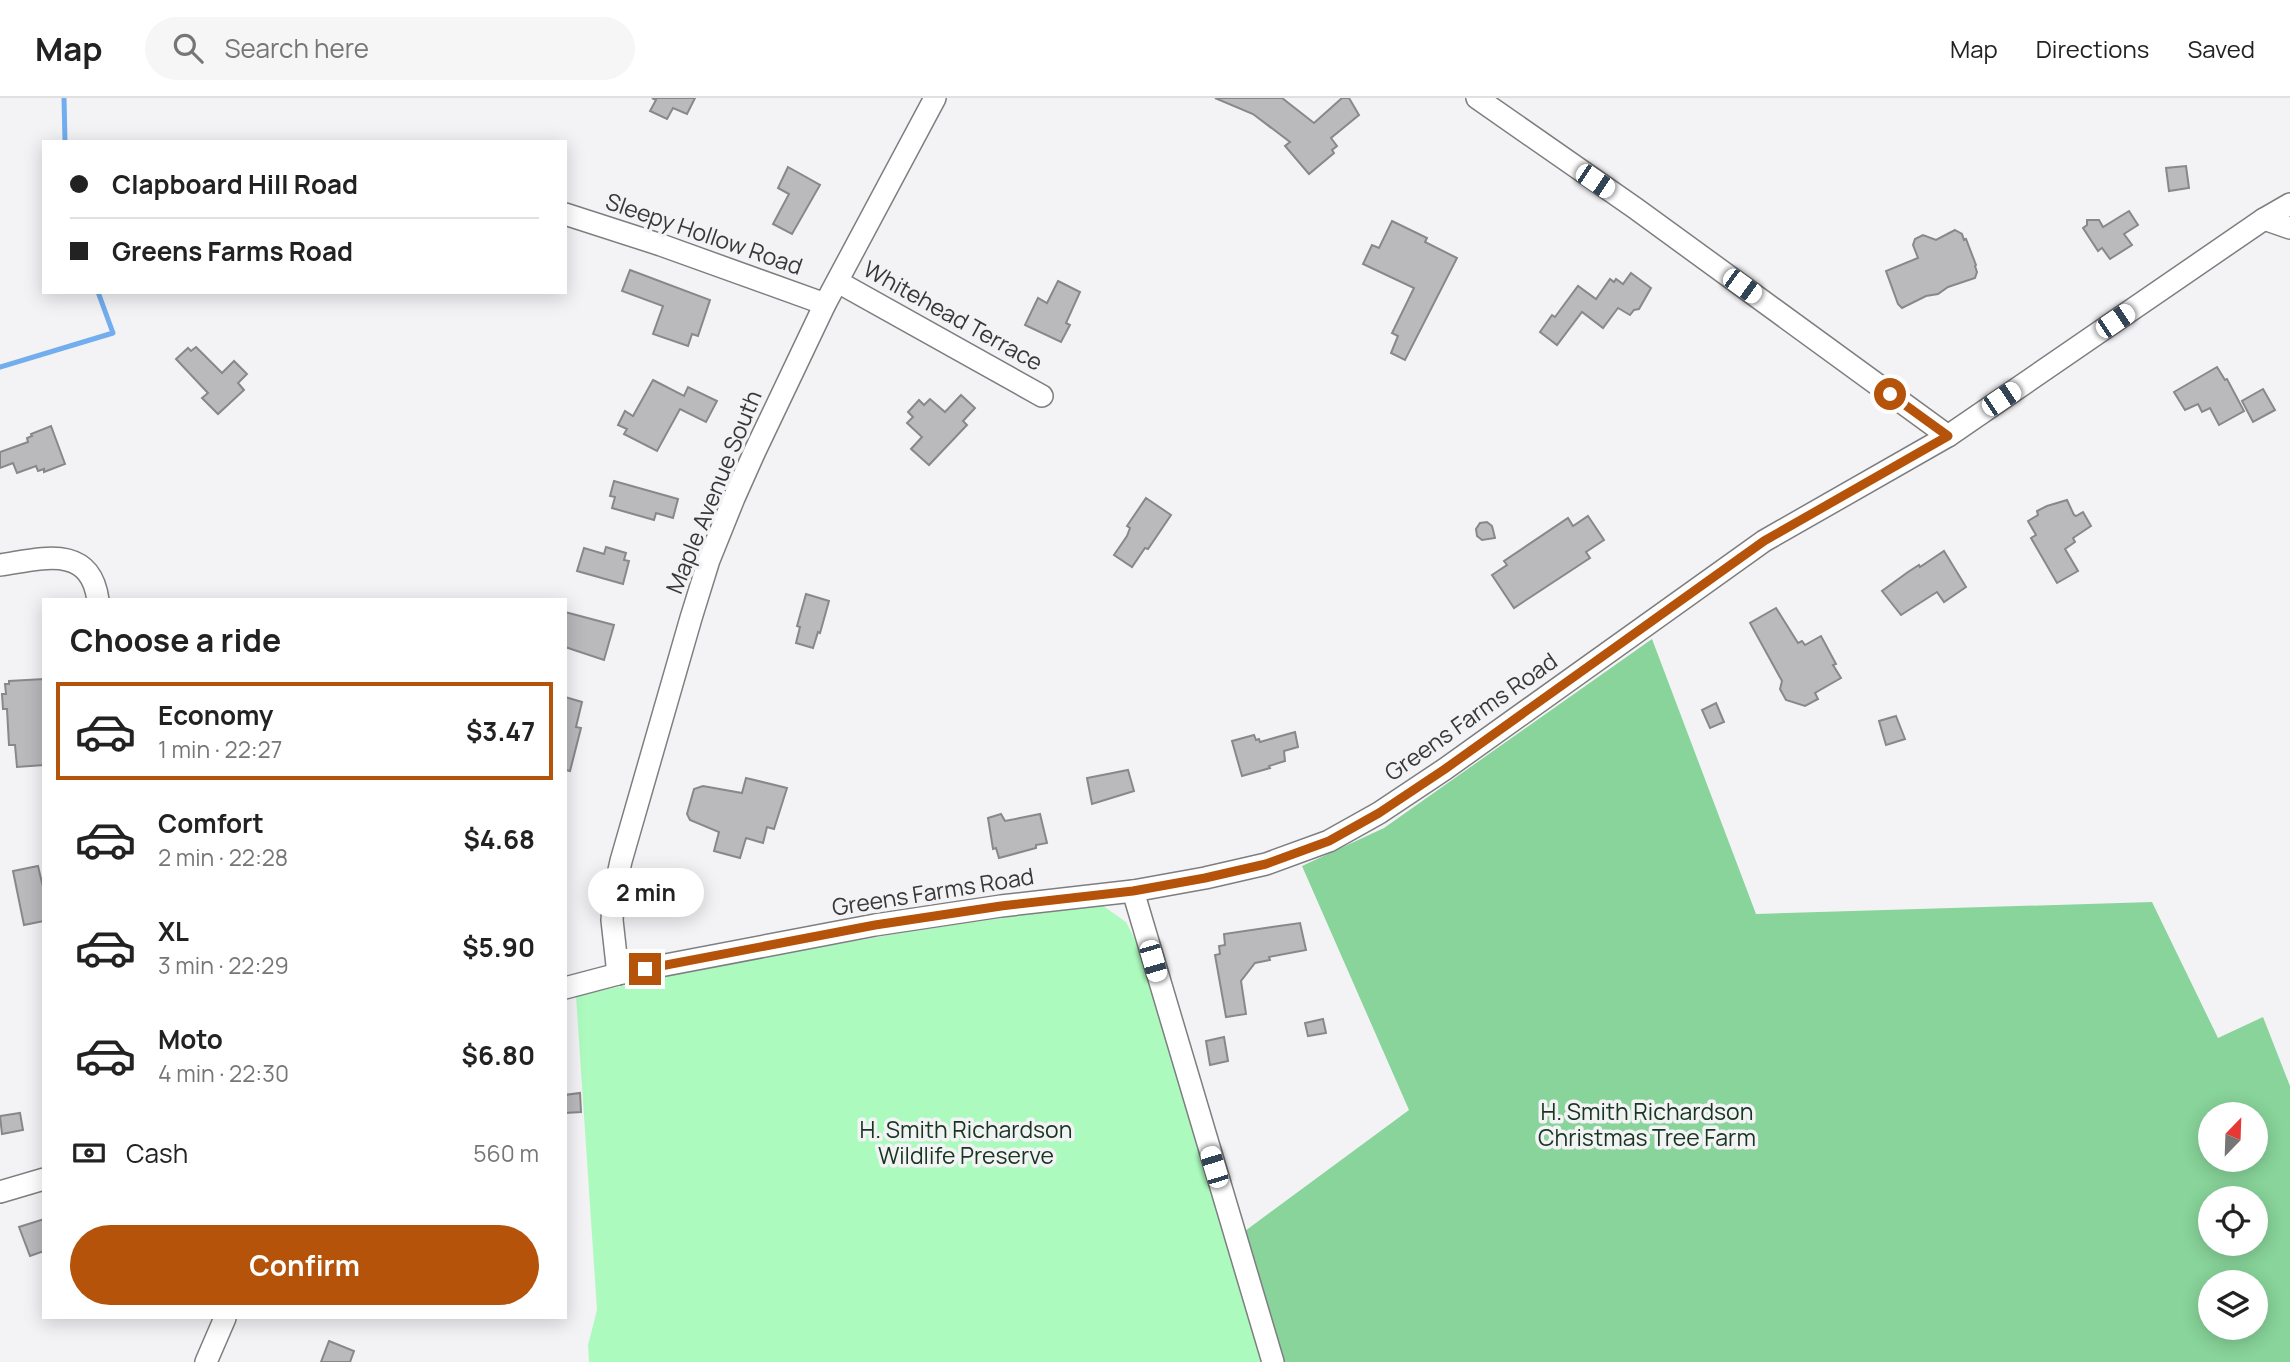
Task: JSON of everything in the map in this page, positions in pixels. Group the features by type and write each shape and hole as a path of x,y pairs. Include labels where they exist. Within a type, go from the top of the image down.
{"street":[{"name":"Maple Avenue South","path":"618,974 612,920 614,893 639,796 709,560 739,486 825,304 935,98"},
{"path":"1477,98 1635,208 1948,436"},
{"name":"Greens Farms Road","path":"567,987 618,974 875,925 1001,906 1133,891 1205,878 1266,864 1329,841 1379,813 1445,769 1764,541 1948,436 2264,219 2290,204"},
{"name":"Sleepy Hollow Road","path":"567,215 825,304"},
{"path":"2264,219 2290,228"},
{"name":"Whitehead Terrace","path":"838,282 1042,396"},
{"path":"0,565 51,558 68,560 80,565 89,574 96,587 98,598"},
{"path":"1133,891 1273,1362"},
{"path":"0,1192 42,1180"},
{"path":"206,1362 225,1319"}],"green space":[{"name":"H. Smith Richardson Christmas Tree Farm","path":"1652,639 1756,914 2152,902 2218,1038 2263,1017 2290,1086 2290,1362 1282,1362 1245,1231 1409,1110 1302,866 1384,828"},
{"name":"H. Smith Richardson Wildlife Preserve","path":"1102,905 1126,922 1139,947 1263,1362 589,1362 588,1345 597,1310 576,996 838,944"}],"building":[{"path":"652,98 695,98 687,114 673,108 667,119 650,111 656,100"},
{"path":"1215,98 1282,98 1314,123 1342,98 1349,98 1359,115 1331,138 1337,146 1332,150 1334,153 1309,174 1285,146 1290,142 1253,114"},
{"path":"2186,166 2189,188 2169,191 2166,168"},
{"path":"788,167 820,185 792,234 773,224 789,194 778,188"},
{"path":"2129,211 2138,225 2124,234 2132,245 2110,259 2102,248 2098,251 2083,228 2087,225 2087,220 2099,220 2103,227"},
{"path":"1392,221 1427,238 1425,242 1457,258 1405,360 1391,353 1398,336 1392,333 1414,288 1363,264 1372,245 1379,248"},
{"path":"1955,230 1966,239 1976,265 1975,278 1902,308 1886,271 1918,258 1913,245 1915,239 1923,235 1936,240"},
{"path":"630,270 710,300 698,336 692,334 688,346 653,334 663,306 622,291"},
{"path":"1631,273 1651,288 1639,309 1630,315 1618,308 1603,328 1582,312 1557,345 1540,332 1578,286 1596,299 1610,279 1614,282 1616,279 1623,284"},
{"path":"1058,281 1080,292 1066,323 1070,325 1061,342 1025,325 1038,298 1047,303"},
{"path":"196,347 222,373 234,361 247,374 238,383 244,390 218,414 202,398 208,393 176,359 188,348 191,351"},
{"path":"2217,367 2225,380 2227,379 2244,411 2219,425 2210,408 2202,412 2198,404 2185,410 2174,392"},
{"path":"653,380 684,396 688,387 717,401 706,422 680,409 657,451 624,434 627,429 618,425 625,411 633,416"},
{"path":"2263,389 2275,410 2253,422 2242,401"},
{"path":"961,395 975,408 963,421 967,425 929,465 911,449 922,437 907,423 913,417 908,412 919,400 924,405 930,399 945,412"},
{"path":"51,426 65,464 44,472 44,469 38,471 36,466 17,473 13,463 0,468 0,452 28,442 27,438 32,436 31,434"},
{"path":"614,481 678,499 673,518 656,513 654,520 612,508 615,497 610,496"},
{"path":"1146,498 1171,515 1132,567 1114,555 1127,536 1130,528 1127,526"},
{"path":"2067,500 2074,515 2083,512 2091,526 2073,538 2075,542 2065,549 2078,571 2057,583 2031,538 2036,535 2028,521 2038,515 2037,511"},
{"path":"1588,516 1604,540 1586,552 1590,558 1514,608 1492,575 1507,565 1504,561 1568,518 1573,526"},
{"path":"1487,522 1492,526 1495,538 1482,540 1477,536 1476,529 1480,523"},
{"path":"606,547 626,553 624,560 629,561 623,584 577,571 584,548 604,554"},
{"path":"1944,551 1966,587 1944,602 1937,592 1901,615 1882,591"},
{"path":"806,594 829,601 813,648 796,643 800,627 797,626"},
{"path":"1776,608 1798,643 1802,641 1805,645 1821,636 1841,678 1815,693 1818,699 1805,706 1786,700 1780,689 1782,681 1750,623"},
{"path":"567,613 614,625 604,660 567,648"},
{"path":"42,679 42,765 17,767 15,745 9,745 7,709 3,709 2,694 6,694 5,684 9,684 9,681"},
{"path":"567,698 582,702 576,727 581,728 570,771 567,770"},
{"path":"1716,703 1724,722 1710,728 1702,710"},
{"path":"1896,716 1905,739 1886,745 1879,721"},
{"path":"1295,732 1298,747 1284,751 1285,761 1242,776 1232,741 1254,735 1260,742"},
{"path":"1128,770 1134,791 1092,804 1087,778"},
{"path":"746,778 787,788 774,829 767,827 763,843 746,838 740,858 714,851 719,832 690,820 687,814 694,789 703,786 742,793"},
{"path":"1001,814 1005,821 1040,814 1047,843 999,858 996,848 993,849 988,818"},
{"path":"38,866 42,883 42,921 24,925 13,871"},
{"path":"1300,923 1306,950 1269,957 1270,960 1255,963 1241,981 1246,1014 1226,1017 1215,955 1220,954 1219,946 1225,945 1224,934"},
{"path":"1323,1019 1326,1033 1308,1036 1305,1023"},
{"path":"1224,1037 1228,1061 1210,1065 1206,1041"},
{"path":"580,1093 581,1112 567,1113 567,1095"},
{"path":"20,1113 23,1130 2,1134 0,1116"},
{"path":"42,1220 42,1252 30,1256 19,1227"},
{"path":"329,1341 354,1351 350,1362 321,1362"}],"waterway":[{"path":"64,98 65,140"},
{"path":"0,367 113,333 99,294"}],"route":[{"path":"645,969 875,925 1001,906 1133,891 1205,878 1266,864 1329,841 1379,813 1445,769 1764,541 1948,436 1890,394"}]}
